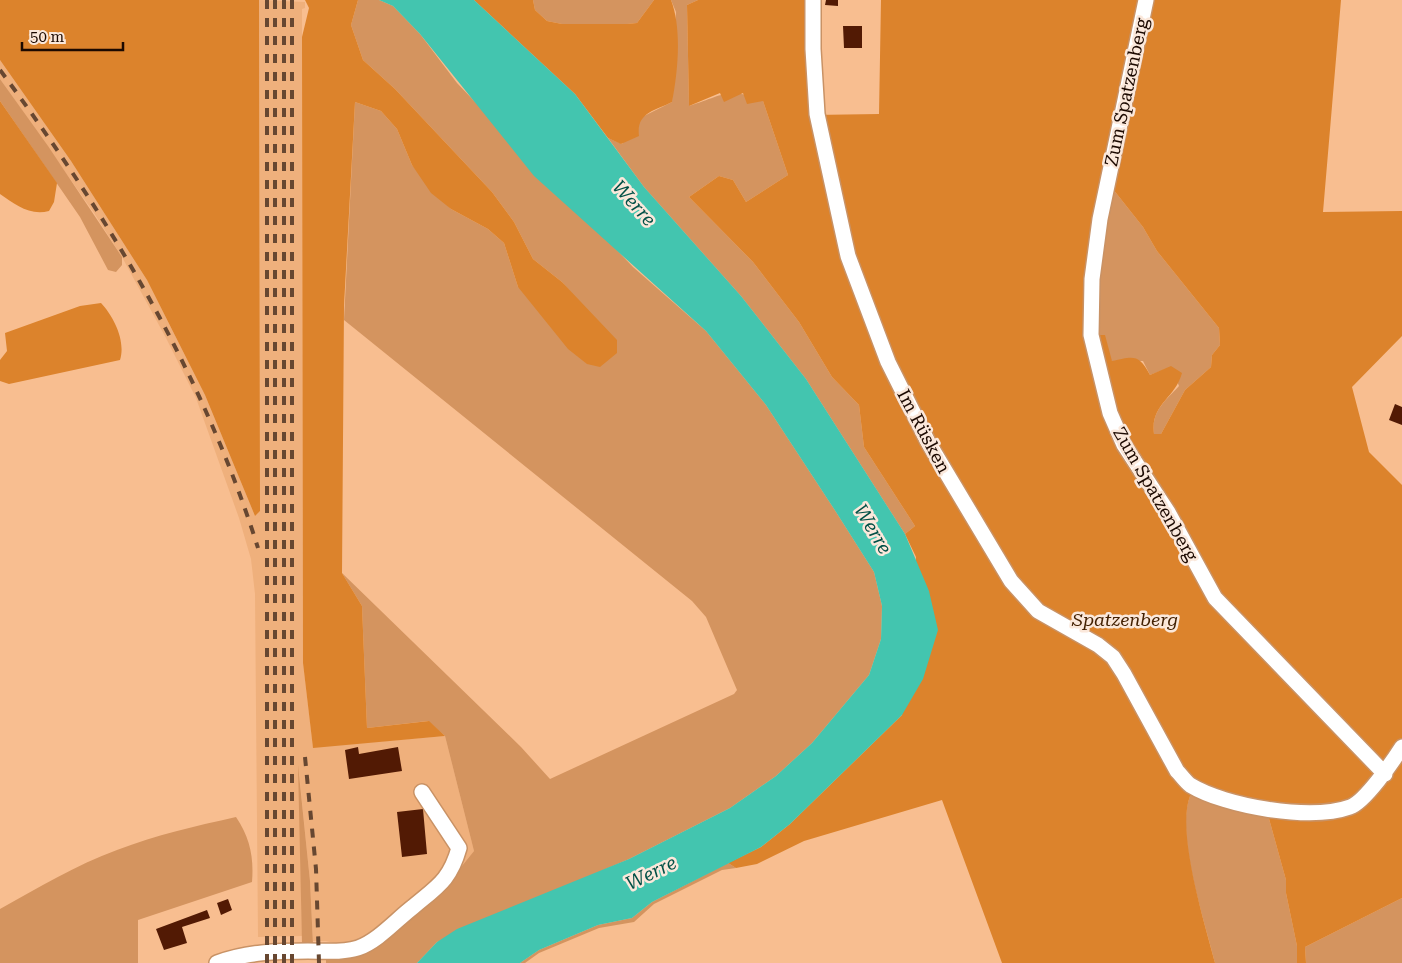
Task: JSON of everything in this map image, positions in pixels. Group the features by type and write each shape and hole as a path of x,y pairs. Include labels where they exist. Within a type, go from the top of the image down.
{"street":[{"name":"Im Rüsken","path":"813,0 813,49 817,114 848,256 888,362 928,442 1011,581 1038,611 1098,645 1113,657 1177,771 1189,784 1250,806 1319,814 1352,807 1385,774"},
{"name":"Zum Spatzenberg","path":"1146,0 1100,219 1092,280 1091,334 1110,413 1124,445 1168,512 1215,598 1385,774"},
{"path":"1385,774 1402,747"},
{"path":"217,963 235,956 254,953 330,951 357,948 376,936 445,881 459,848 422,792"}],"shaded area":[{"path":"259,0 305,2 305,8 302,9 303,663 313,747 445,736 474,851 449,882 366,951 326,941 313,941 310,881 299,773 302,936 258,937 255,594 251,559 239,518 196,398 122,257 94,213 0,79 0,60 71,161 147,280 205,395 255,516 260,511"},
{"path":"358,0 379,0 393,6 420,34 457,83 633,267 706,331 766,405 836,512 874,572 882,606 881,639 869,675 812,743 776,776 730,808 629,859 437,942 417,963 326,963 326,957 342,956 449,882 474,851 445,736 428,721 367,728 362,606 342,573 521,747 550,779 734,694 737,690 706,617 692,601 344,320 355,102 381,111 397,129 412,165 451,209 488,229 504,243 518,287 585,309 562,282 533,259 514,222 492,192 395,89 363,60 351,25"},
{"path":"533,0 654,0 637,23 562,24 547,21 535,10"},
{"path":"671,0 698,0 687,5 689,106 733,93 751,96 763,101 788,175 746,202 733,180 719,176 689,197 753,262 799,322 832,377 859,405 864,447 915,526 905,534 806,379 741,296 644,187 608,138 622,144 642,117 672,102 676,12"},
{"path":"0,79 48,146 122,257 122,265 116,272 108,270 80,217 0,101"},
{"path":"1105,179 1143,227 1157,251 1219,328 1220,345 1212,355 1211,367 1185,390 1161,434 1154,434 1157,413 1164,402 1179,386 1171,367 1150,375 1143,361 1112,361 1087,335"},
{"path":"298,765 310,881 313,944 302,944"},
{"path":"1197,793 1268,815 1286,880 1286,893 1297,946 1297,963 1215,963 1193,878 1186,832 1186,812 1190,796"},
{"path":"236,817 245,832 250,848 252,882 138,920 138,963 0,963 0,909 72,870 117,850 161,835"},
{"path":"728,863 736,868 722,870 654,904 634,922 599,928 539,953 525,963 520,963 539,950 598,925 632,918 652,902"},
{"path":"1402,898 1402,963 1306,963 1305,947"}],"green space":[{"path":"0,0 259,0 260,511 255,516 205,395 147,280 71,161 0,60"},
{"path":"305,0 358,0 351,25 363,60 395,89 492,192 514,222 533,259 562,282 617,340 617,353 600,367 587,364 568,349 518,287 504,243 488,229 451,209 431,193 412,165 397,129 381,111 355,102 344,306 342,573 362,606 367,728 429,721 445,736 313,748 303,663 302,37 309,8"},
{"path":"474,0 533,0 535,10 547,21 562,24 627,24 637,23 654,0 671,0 678,37 676,77 672,102 643,118 640,122 639,136 621,144 608,138 575,94"},
{"name":"Spatzenberg","path":"698,0 810,0 813,115 879,114 881,0 1341,0 1323,212 1402,211 1402,336 1352,387 1369,452 1402,485 1402,898 1305,947 1306,963 1297,963 1297,946 1286,893 1286,880 1268,815 1197,793 1190,796 1187,812 1189,854 1199,903 1215,963 1002,963 942,800 804,841 757,864 736,868 728,863 761,847 790,824 902,715 916,557 905,534 915,526 864,447 859,405 832,377 799,322 753,262 689,197 719,176 733,180 746,202 788,175 763,101 747,104 743,93 724,102 720,93 689,106 687,5","holes":["1105,179 1143,227 1157,251 1219,328 1220,345 1212,355 1211,367 1185,390 1161,434 1154,434 1156,415 1159,408 1179,382 1182,373 1171,366 1150,375 1143,363 1135,358 1112,361 1105,335 1087,335"]},
{"path":"0,101 57,183 54,202 49,211 35,212 29,210 0,194"},
{"path":"101,303 118,330 121,345 120,360 9,384 0,381 0,360 7,351 5,333 80,306"}],"water":[{"name":"Werre","path":"379,0 474,0 575,94 644,187 741,296 806,379 905,534 929,591 938,630 923,679 902,715 790,824 761,847 652,902 632,918 598,925 539,950 520,963 417,963 437,942 457,929 629,859 730,808 776,776 812,743 869,675 881,639 882,606 874,572 836,512 766,405 706,331 534,176 420,34 393,6"}],"building":[{"path":"826,0 838,0 838,6 825,5"},
{"path":"843,26 862,26 862,48 844,48"},
{"path":"1395,404 1402,407 1402,425 1389,420"},
{"path":"358,747 359,754 398,747 402,771 349,779 345,750"},
{"path":"423,809 427,854 402,857 397,812"},
{"path":"228,899 232,910 221,915 217,903"},
{"path":"207,910 210,918 182,927 187,943 164,950 156,929"}],"railway":[{"path":"267,0 267,963"},
{"path":"275,0 275,963"},
{"path":"284,0 284,963"},
{"path":"292,0 292,963"},
{"path":"0,70 79,182 149,298 210,420 236,483 258,548"},
{"path":"305,757 316,869 319,963"}]}
